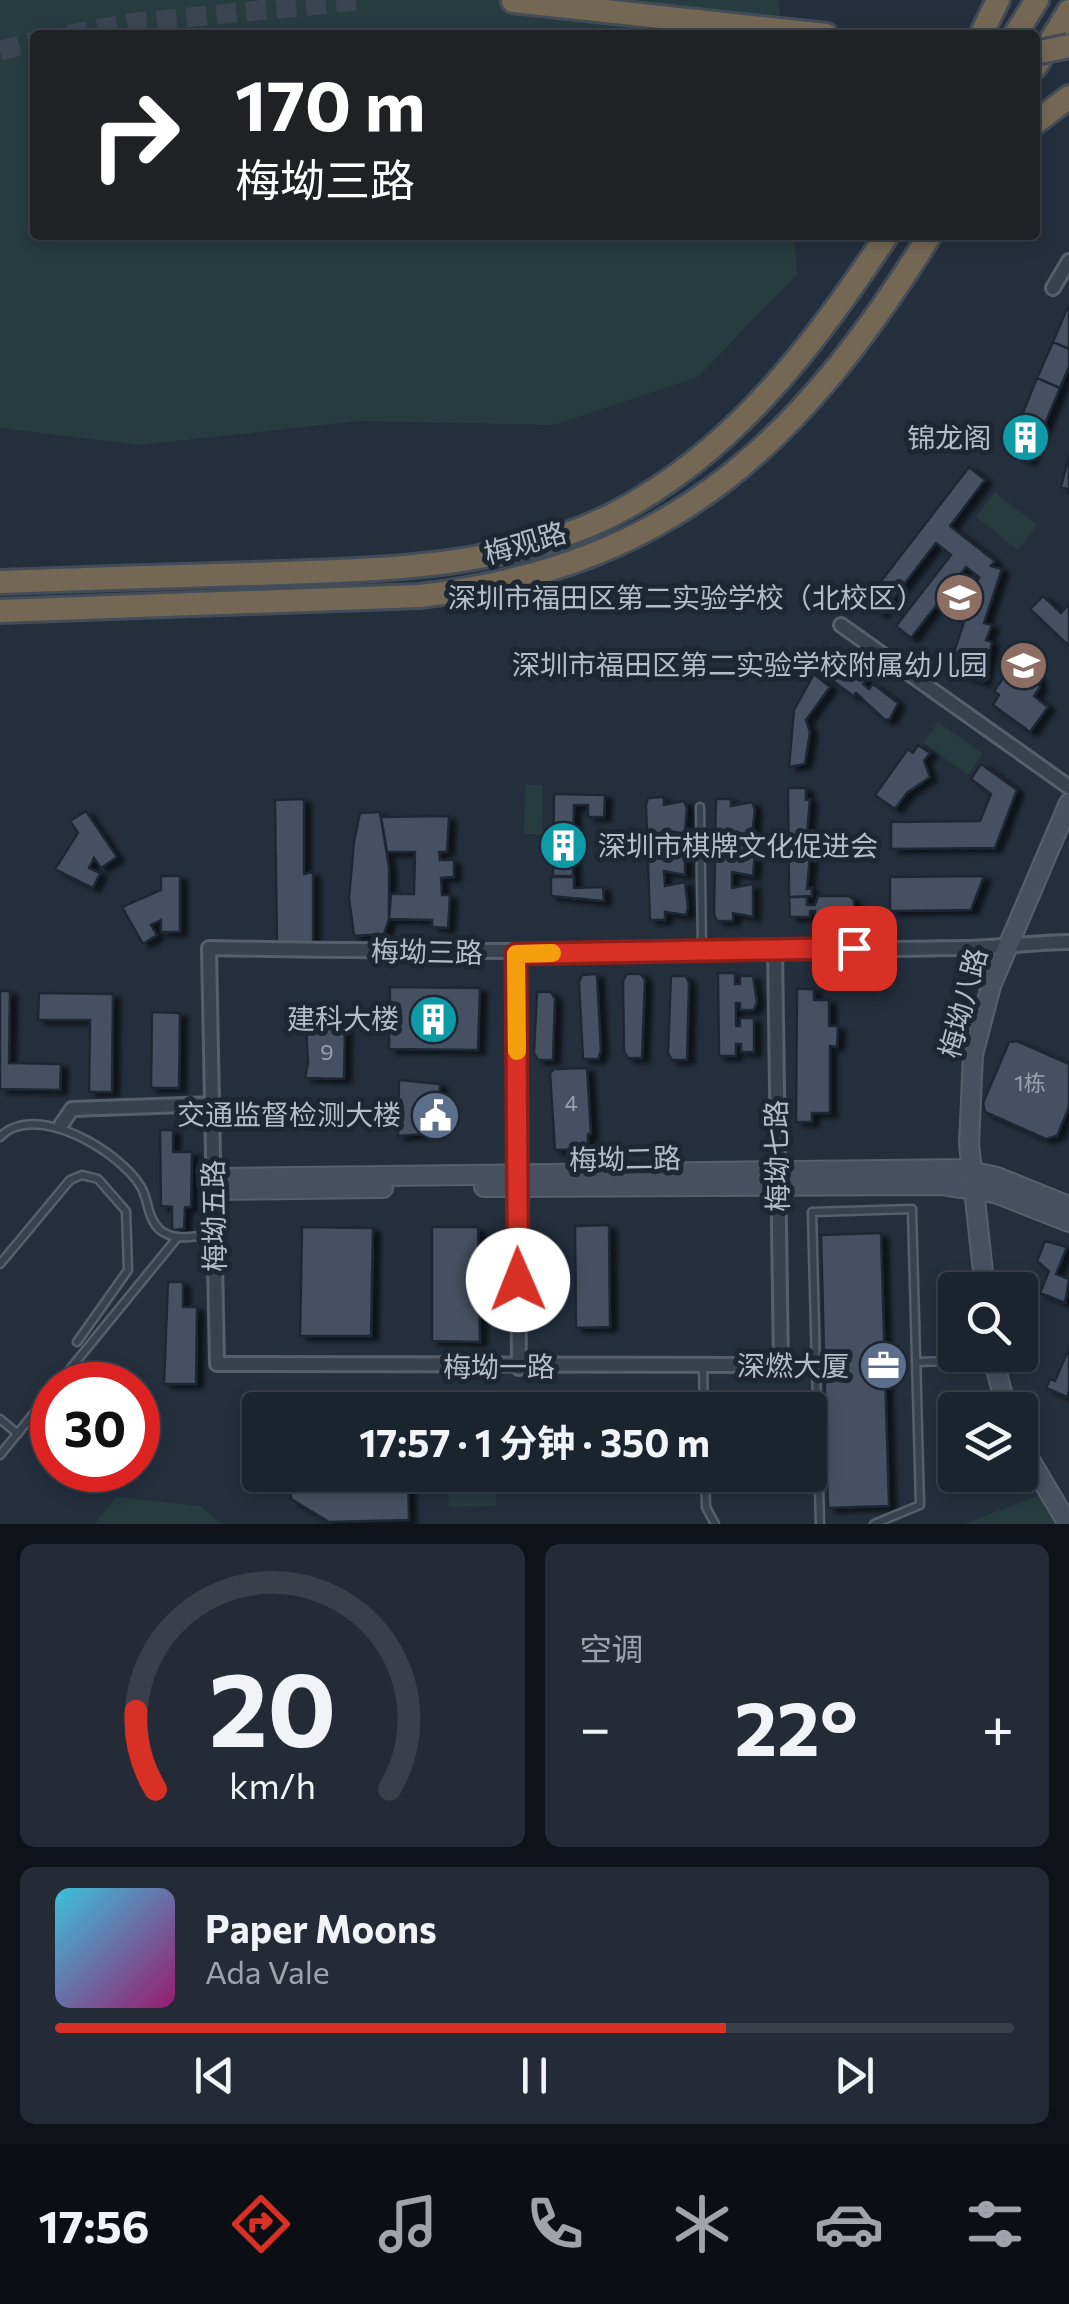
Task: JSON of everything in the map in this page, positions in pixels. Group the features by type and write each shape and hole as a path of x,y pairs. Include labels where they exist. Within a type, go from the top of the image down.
{"highway":[{"path":"513,1 787,30"},
{"path":"984,30 996,5"},
{"path":"1018,30 1033,6"},
{"path":"1040,49 1066,29"},
{"path":"1040,61 1066,29"},
{"path":"1040,120 1069,97"},
{"name":"梅观路","path":"0,582 390,568 511,550 567,534 644,496 758,404 810,349 881,240"},
{"name":"梅观路","path":"0,611 420,596 472,590 572,563 676,513 724,482 772,441 812,403 864,336 928,240"}],"street":[{"path":"1052,288 1069,261"},
{"path":"840,626 1069,787"},
{"name":"梅坳八路","path":"983,1272 968,1135 973,1056 1006,947 1069,803"},
{"name":"梅坳三路","path":"209,948 516,954 1006,947 1069,942"},
{"name":"梅坳五路","path":"209,948 217,1364"},
{"name":"梅坳七路","path":"775,948 781,1364"},
{"path":"516,954 519,1368"},
{"path":"61,1125 72,1109 212,1104"},
{"path":"974,1180 1069,1206"},
{"path":"974,1180 1069,1222"},
{"name":"梅坳二路","path":"214,1184 974,1180"},
{"name":"梅坳一路","path":"217,1364 519,1368 781,1364"},
{"path":"1038,1473 1068,1524"}],"lane":[{"path":"700,807 702,950"},
{"path":"0,1137 24,1126 61,1125 128,1171 142,1187 150,1216 160,1230 177,1238 215,1234"},
{"path":"0,1264 70,1180 82,1175 98,1180 120,1199 126,1211 128,1270 76,1342"},
{"path":"820,1524 812,1212 912,1208 920,1505 874,1524"},
{"path":"77,1362 177,1238"},
{"path":"916,1362 938,1361"},
{"path":"702,1367 703,1392"},
{"path":"0,1418 18,1434"},
{"path":"0,1455 30,1419"},
{"path":"706,1492 706,1508 716,1524"}],"green space":[{"path":"0,0 779,0 781,30 30,30 30,240 794,240 797,274 698,377 554,425 359,421 139,445 0,428"},
{"path":"995,492 1037,525 1018,550 976,517"},
{"path":"938,722 983,754 968,775 923,743"},
{"path":"525,785 543,785 542,835 524,834"},
{"path":"448,1492 495,1492 496,1506 449,1507"},
{"path":"1047,1492 1068,1524 964,1524"},
{"path":"116,1497 200,1506 223,1524 95,1524"}],"building":[{"path":"1069,306 1069,349 1053,342"},
{"path":"1053,342 1069,349 1069,367 1060,388 1037,378"},
{"path":"1037,378 1060,388 1045,424 1022,415"},
{"name":"锦龙阁","path":"1022,415 1045,424 1029,461 1007,451"},
{"path":"1069,455 1069,490 1061,487"},
{"path":"969,467 985,480 950,526 995,561 991,566 1002,569 984,623 992,625 986,640 992,642 983,682 948,670 979,577 966,567 911,638 896,626 951,555 936,543 881,614 865,602"},
{"path":"1043,596 1061,613 1069,604 1069,646 1030,609"},
{"name":"深圳市福田区第二实验学校附属幼儿园","path":"1021,647 1037,659 1034,664 1040,687 1034,696 1048,707 1030,732 993,705 999,695 994,691 1006,674 1003,672"},
{"path":"841,660 867,679 863,684 869,689 873,684 898,703 890,719 885,720 856,693 853,696 828,677 835,662"},
{"path":"814,674 830,687 806,720 810,732 805,764 789,767 794,710"},
{"path":"918,745 930,753 924,761 930,777 907,793 895,809 875,795 908,749 913,753"},
{"path":"981,764 1017,790 995,848 891,849 891,822 980,821 991,794 971,779"},
{"path":"788,788 806,788 806,800 810,799 806,844 811,844 807,889 812,888 812,896 789,897"},
{"name":"深圳市棋牌文化促进会","path":"554,794 605,795 604,817 588,817 588,805 574,805 573,876 553,876"},
{"path":"664,797 664,805 684,801 687,808 685,834 664,830 664,846 685,842 685,875 664,871 665,886 685,882 688,908 686,915 665,912 665,920 650,920 646,805 648,798"},
{"path":"304,799 304,874 313,872 313,943 277,942 275,800"},
{"path":"716,799 731,799 731,806 752,802 755,810 752,835 732,832 732,847 753,843 755,851 753,876 732,872 732,888 753,884 753,917 733,913 733,921 717,921 714,914"},
{"path":"86,811 117,857 101,868 94,858 89,868 100,873 93,888 55,869 78,833 70,821"},
{"path":"380,812 389,867 389,919 384,934 354,936 349,898 354,841 360,813"},
{"path":"449,816 447,852 439,852 440,860 454,860 454,877 441,878 442,895 450,895 448,928 432,927 432,920 389,919 391,894 414,894 415,852 387,852 381,817"},
{"path":"161,876 180,876 180,932 161,932 161,920 151,925 157,935 143,944 122,907 161,890"},
{"path":"984,876 971,910 890,911 890,877"},
{"path":"551,877 574,877 574,888 603,887 604,901 551,896"},
{"path":"818,896 849,896 854,900 854,916 815,917 815,911 810,911 810,917 790,917 789,897 807,897 807,905 815,905"},
{"path":"718,973 735,973 735,984 740,984 740,976 753,976 757,1002 754,1010 740,1010 740,1003 736,1003 736,1026 740,1026 740,1018 754,1018 754,1052 741,1052 741,1044 736,1044 736,1056 719,1056"},
{"path":"597,974 601,1051 598,1059 583,1059 579,982 582,975"},
{"path":"627,974 641,974 645,980 642,1058 628,1058 624,1051 623,981"},
{"path":"671,976 686,976 689,983 687,1060 672,1060 668,1053"},
{"name":"建科大楼","path":"390,987 480,988 478,1050 389,1049"},
{"path":"797,989 814,989 814,1000 829,1000 829,1026 838,1026 837,1047 830,1046 830,1113 812,1113 812,1122 796,1122"},
{"path":"0,991 10,991 9,1063 61,1064 60,1090 0,1089"},
{"path":"537,992 551,992 555,999 553,1060 538,1060 534,1053"},
{"path":"39,993 113,994 112,1092 89,1092 90,1020 38,1020"},
{"path":"152,1012 180,1013 179,1088 151,1088"},
{"path":"306,1026 345,1027 344,1079 305,1078"},
{"path":"1017,1041 1069,1064 1069,1107 1057,1136 1046,1139 985,1112 983,1103 1009,1042"},
{"path":"587,1068 591,1134 588,1149 555,1150 550,1073 554,1069"},
{"path":"399,1080 440,1084 439,1133 398,1136"},
{"path":"160,1130 173,1130 173,1152 192,1152 191,1207 185,1207 184,1229 172,1230 172,1207 161,1206"},
{"path":"609,1225 610,1327 576,1328 575,1226"},
{"path":"302,1227 373,1228 371,1336 300,1336"},
{"path":"432,1227 478,1227 480,1342 432,1341"},
{"name":"深燃大厦","path":"881,1233 889,1506 828,1508 821,1235"},
{"path":"1045,1241 1067,1247 1056,1274 1069,1279 1065,1303 1040,1293 1049,1271 1037,1261"},
{"path":"168,1282 183,1282 183,1307 197,1307 196,1384 164,1384"},
{"path":"1069,1348 1067,1397 1046,1388 1050,1379 1055,1381"},
{"path":"291,1492 408,1492 409,1520 329,1522 291,1499"}],"tunnel":[{"path":"95,30 364,0"},
{"path":"0,51 30,42"}],"slow traffic":[{"path":"517,1051 516,954 552,953"}],"place":[{"name":"锦龙阁","path":"1026,438"},
{"name":"深圳市福田区第二实验学校（北校区）","path":"959,598"},
{"name":"深圳市福田区第二实验学校附属幼儿园","path":"1023,665"},
{"name":"深圳市棋牌文化促进会","path":"563,846"},
{"name":"建科大楼","path":"434,1019"},
{"name":"交通监督检测大楼","path":"436,1115"},
{"name":"深燃大厦","path":"884,1366"}],"route":[{"path":"518,1280 516,954 854,948"}]}
